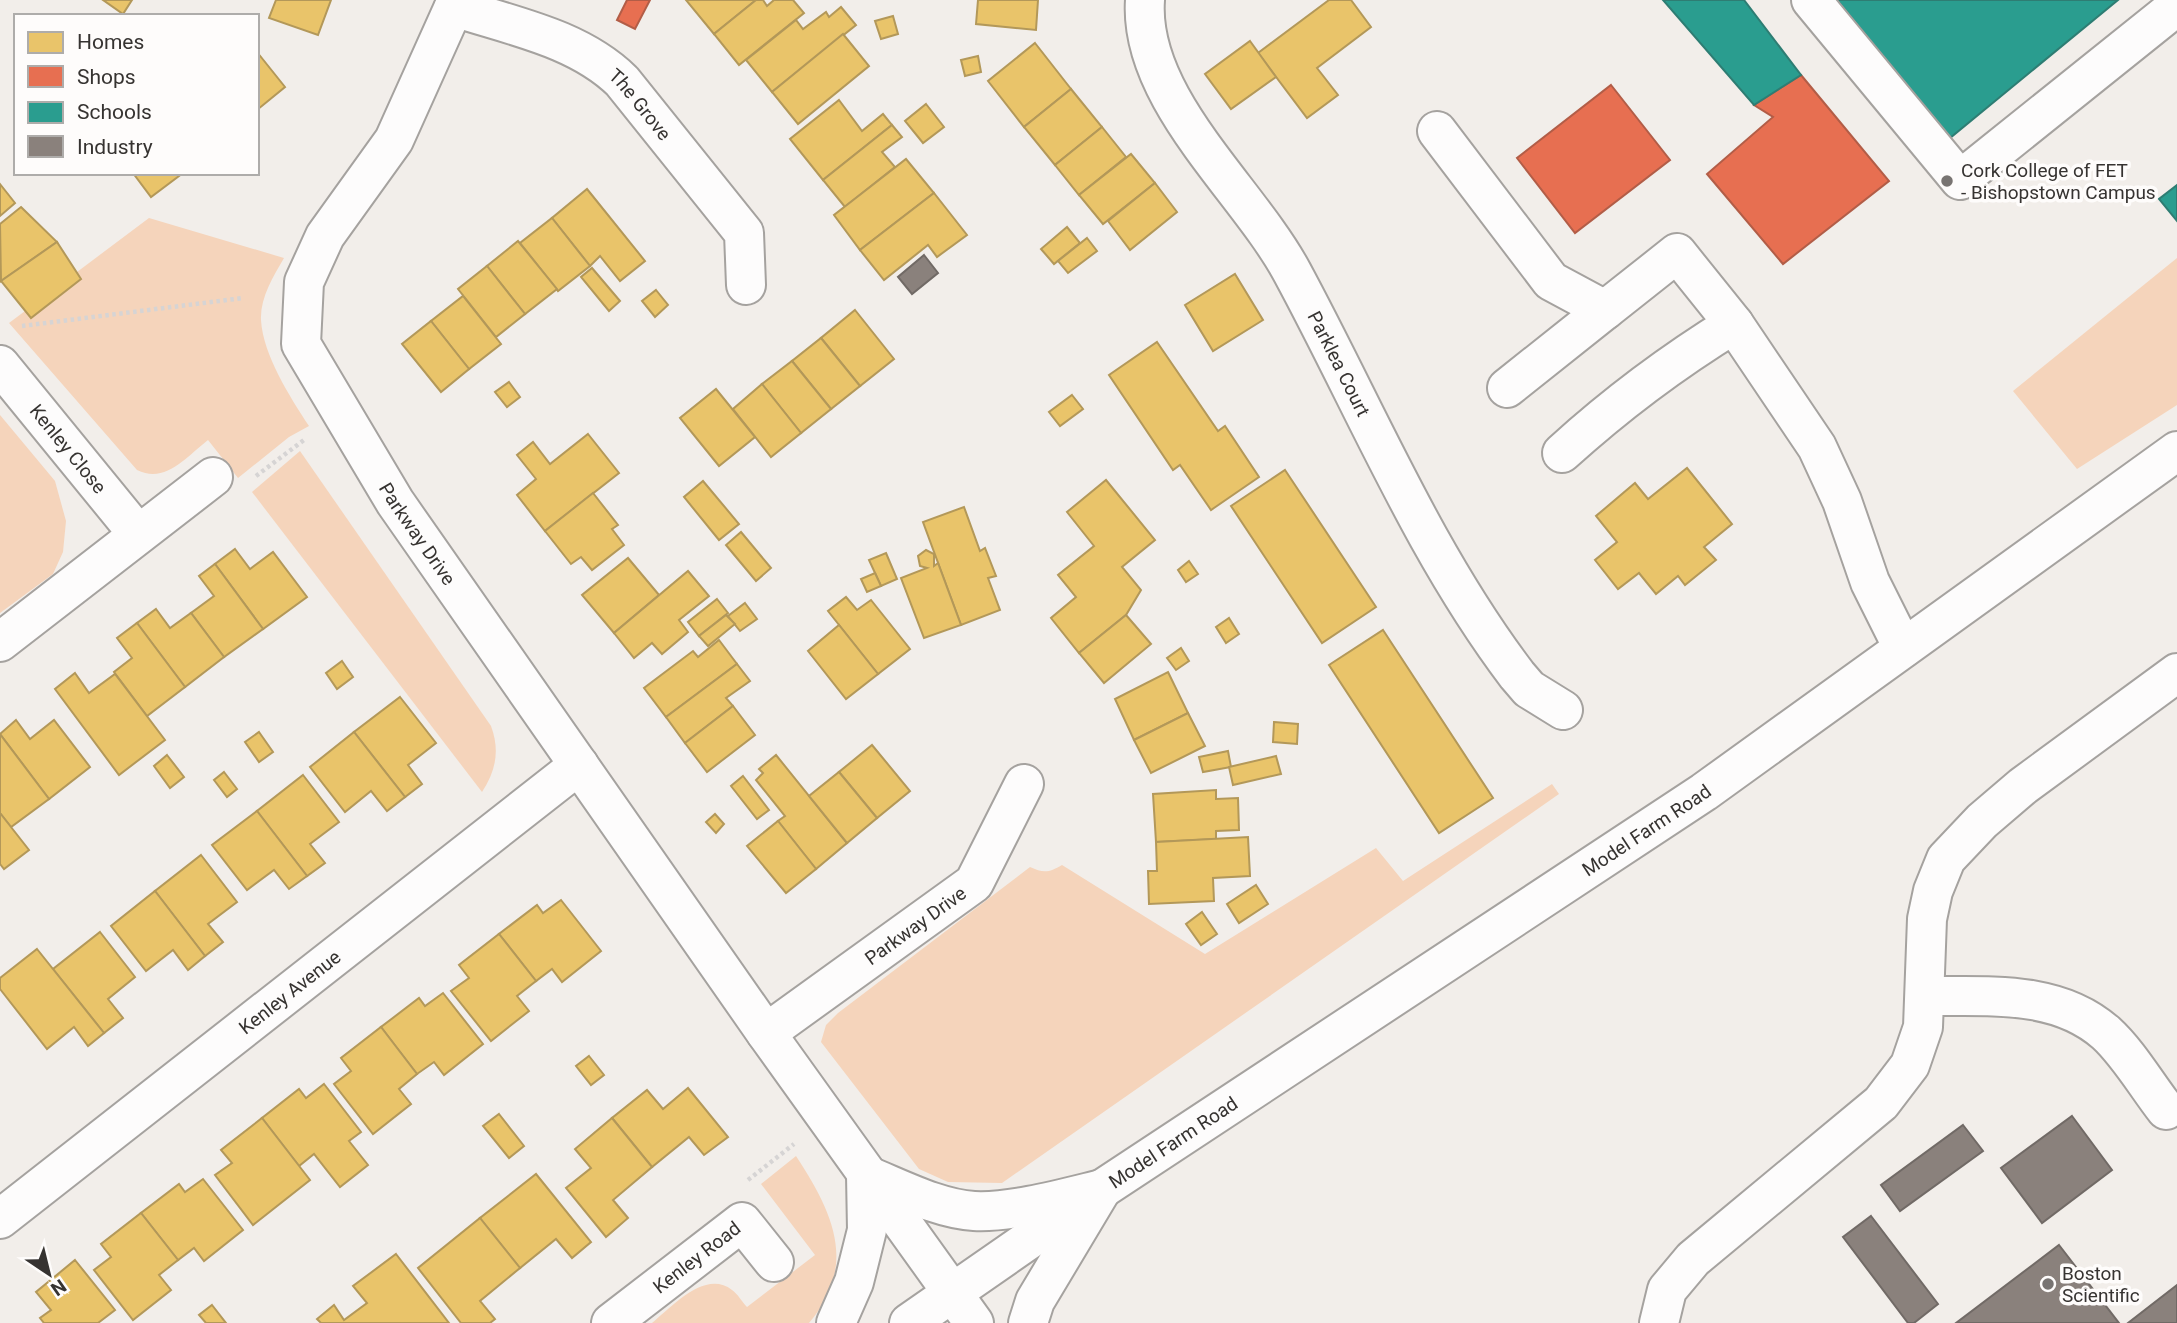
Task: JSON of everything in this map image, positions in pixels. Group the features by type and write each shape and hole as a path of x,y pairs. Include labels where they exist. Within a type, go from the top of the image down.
{"street":[{"name":"Parklea Court","path":"1145,0 1148,37 1156,64 1174,99 1290,269 1442,565 1517,675 1529,689 1563,710"},
{"path":"1811,0 1959,180 2177,6"},
{"name":"The Grove","path":"455,4 581,49 604,63 622,81 744,233 746,285"},
{"name":"Parkway Drive","path":"455,4 394,140 326,236 304,282 301,344 395,502 866,1175 974,1323"},
{"path":"1437,131 1551,281 1605,310"},
{"path":"1507,388 1677,253 1734,324 1818,447 1842,501 1870,582 1903,648"},
{"path":"1562,453 1650,379 1734,324"},
{"name":"Kenley Close","path":"0,365 138,534"},
{"name":"Model Farm Road","path":"909,1323 1102,1189 1704,792 2177,451"},
{"path":"0,642 212,477"},
{"path":"1659,1323 1667,1290 1693,1259 1881,1103 1910,1065 1923,1027 1927,919 1933,891 1946,859 1982,821 2023,786 2177,673"},
{"name":"Kenley Avenue","path":"0,1219 579,765"},
{"name":"Parkway Drive","path":"766,1033 974,883 1024,784"},
{"path":"1925,996 2029,998 2075,1010 2108,1034 2165,1110"},
{"path":"836,1323 854,1282 867,1230 866,1175"},
{"name":"Model Farm Road","path":"866,1175 928,1199 974,1211 1040,1203 1102,1189"},
{"path":"1028,1323 1035,1301 1102,1189"},
{"name":"Kenley Road","path":"611,1323 742,1222 774,1262"}],"path":[{"path":"13,327 243,298"},
{"path":"745,1182 793,1145 830,1122"}],"shaded area":[{"path":"149,218 284,258 268,288 261,320 272,361 309,426 289,437 238,478 208,440 184,461 166,471 157,474 137,470 9,323"},
{"path":"2177,258 2177,405 2077,469 2013,391"},
{"path":"0,415 55,481 66,521 63,552 53,574 0,613"},
{"path":"300,451 491,726 495,760 491,776 482,792 252,492"},
{"path":"1552,784 1559,794 1002,1183 948,1182 919,1169 821,1042 826,1025 838,1013 1030,867 1046,871 1062,865 1205,954 1376,848 1403,881"},
{"path":"796,1156 820,1197 835,1238 833,1280 824,1301 809,1323 652,1323 689,1293 711,1284 732,1290 747,1307 815,1255 761,1184"}],"building: Homes":[{"path":"103,0 132,0 123,14"},
{"path":"276,0 331,0 318,35 269,18"},
{"path":"686,0 756,0 714,34"},
{"path":"756,0 763,0 767,6 774,0 793,0 804,13 739,65 714,34"},
{"path":"978,0 1038,0 1036,30 976,24"},
{"path":"1329,0 1351,0 1371,27 1317,68 1338,95 1307,118 1258,53"},
{"path":"841,7 856,25 772,92 746,60 796,20 803,29 826,12 829,17"},
{"path":"893,16 898,34 881,39 875,21"},
{"path":"843,34 869,66 798,124 772,92"},
{"path":"1250,41 1276,77 1231,109 1205,74"},
{"path":"1035,43 1071,89 1024,127 988,81"},
{"path":"259,54 285,87 259,108"},
{"path":"978,56 981,72 965,76 961,60"},
{"path":"1071,89 1102,127 1055,165 1024,127"},
{"path":"839,100 862,131 883,114 892,125 823,180 790,139"},
{"path":"926,104 944,127 923,143 905,121"},
{"path":"892,125 902,137 882,152 895,167 845,207 823,180"},
{"path":"1102,127 1126,157 1079,195 1055,165"},
{"path":"1131,154 1155,183 1103,224 1079,195"},
{"path":"906,159 934,193 860,250 834,215"},
{"path":"134,175 180,175 151,197"},
{"path":"1155,183 1177,212 1130,250 1108,221"},
{"path":"0,184 15,203 0,216"},
{"path":"587,189 645,261 620,281 600,256 590,266 552,218"},
{"path":"934,193 967,235 937,257 928,245 884,280 860,250"},
{"path":"21,207 57,242 1,281 0,224"},
{"path":"552,218 590,266 558,291 520,243"},
{"path":"1067,227 1080,243 1054,264 1041,249"},
{"path":"1087,238 1097,251 1068,273 1058,261"},
{"path":"518,241 557,289 525,314 487,266"},
{"path":"57,242 81,279 31,318 1,281"},
{"path":"487,266 525,314 496,337 458,289"},
{"path":"592,268 620,301 609,311 581,277"},
{"path":"1235,274 1263,320 1213,351 1185,305"},
{"path":"656,290 668,305 655,317 642,301"},
{"path":"463,296 501,344 469,369 431,321"},
{"path":"855,310 894,359 860,386 821,338"},
{"path":"431,321 469,369 441,392 402,344"},
{"path":"821,338 860,386 831,409 792,361"},
{"path":"1157,342 1218,431 1225,426 1259,477 1211,510 1180,465 1173,470 1109,375"},
{"path":"792,361 831,409 801,433 762,384"},
{"path":"509,382 520,397 507,407 495,392"},
{"path":"762,384 801,433 771,457 733,409"},
{"path":"716,389 755,437 719,466 680,418"},
{"path":"1072,395 1083,409 1060,426 1049,412"},
{"path":"588,434 619,473 545,531 517,495 536,479 517,455 533,442 550,464"},
{"path":"1687,468 1732,524 1704,547 1716,560 1685,585 1678,576 1656,594 1639,573 1618,589 1595,560 1617,542 1596,516 1635,483 1648,499"},
{"path":"1285,470 1376,607 1322,643 1231,506"},
{"path":"1106,480 1155,540 1122,567 1141,590 1126,615 1079,653 1051,618 1076,597 1058,575 1094,546 1067,512"},
{"path":"703,481 739,524 719,540 684,497"},
{"path":"593,493 618,525 612,529 624,545 592,570 581,557 571,564 545,531"},
{"path":"964,507 980,551 985,548 996,576 988,578 1000,610 961,625 923,522"},
{"path":"741,532 771,568 756,581 726,545"},
{"path":"235,549 250,569 273,552 307,597 263,629 215,564"},
{"path":"926,550 934,554 934,566 938,563 961,625 924,638 901,578 927,568 920,566 918,556"},
{"path":"886,553 897,579 881,586 869,560"},
{"path":"628,558 659,595 614,633 582,595"},
{"path":"1189,561 1198,574 1186,582 1178,570"},
{"path":"215,564 263,629 224,657 191,613 214,596 199,576"},
{"path":"688,571 709,596 679,620 688,632 662,654 652,643 634,658 614,633"},
{"path":"875,573 881,586 867,592 861,579"},
{"path":"846,597 857,610 871,600 910,649 878,674 828,611"},
{"path":"717,599 728,613 699,636 688,622"},
{"path":"745,603 757,619 740,631 728,616"},
{"path":"156,609 170,628 191,613 224,657 185,687 137,623"},
{"path":"726,615 735,624 708,646 699,636"},
{"path":"1126,615 1151,644 1104,683 1079,653"},
{"path":"1229,618 1239,634 1226,643 1216,627"},
{"path":"137,623 185,687 147,716 114,672 132,658 117,638"},
{"path":"839,625 878,674 846,699 808,651"},
{"path":"1383,630 1493,798 1439,833 1329,665"},
{"path":"719,640 737,664 666,717 644,688 693,651 698,657"},
{"path":"1181,648 1189,661 1176,670 1167,658"},
{"path":"342,661 353,677 337,689 326,673"},
{"path":"737,664 750,681 726,698 733,706 685,743 666,717"},
{"path":"1168,672 1188,713 1134,740 1115,699"},
{"path":"75,673 89,693 115,674 165,740 119,775 55,689"},
{"path":"400,697 436,743 408,765 422,784 405,797 354,732"},
{"path":"733,706 755,735 707,772 685,743"},
{"path":"1188,713 1205,746 1151,773 1134,740"},
{"path":"16,720 30,739 54,720 90,767 49,799 0,734"},
{"path":"1274,722 1298,724 1297,744 1273,742"},
{"path":"259,732 273,752 259,762 245,742"},
{"path":"354,732 405,797 387,811 371,791 345,812 310,767"},
{"path":"0,734 49,799 11,827 0,813"},
{"path":"872,745 910,791 877,818 839,772"},
{"path":"1228,751 1231,767 1203,772 1199,757"},
{"path":"167,755 184,777 170,788 154,766"},
{"path":"776,755 847,843 816,869 778,821 785,816 756,780 763,773 759,769"},
{"path":"1276,756 1281,774 1233,785 1229,767"},
{"path":"224,772 237,789 227,797 214,780"},
{"path":"839,772 877,818 847,843 809,796"},
{"path":"303,775 339,822 310,844 325,863 307,876 257,811"},
{"path":"743,776 769,810 757,819 731,786"},
{"path":"1216,790 1216,799 1238,798 1239,830 1216,831 1216,839 1156,842 1153,794"},
{"path":"257,811 307,876 289,889 274,870 247,890 212,845"},
{"path":"0,813 29,850 4,869 0,864"},
{"path":"715,814 724,824 716,833 706,822"},
{"path":"778,821 816,869 786,893 747,846"},
{"path":"1248,837 1250,876 1213,878 1214,901 1149,904 1148,871 1157,871 1156,842"},
{"path":"201,855 237,902 208,924 223,942 205,956 155,891"},
{"path":"1256,885 1268,904 1239,923 1227,904"},
{"path":"155,891 205,956 188,970 173,950 146,971 111,926"},
{"path":"561,900 601,951 562,982 552,969 536,981 499,934 537,905 543,913"},
{"path":"1202,912 1217,934 1201,945 1186,924"},
{"path":"100,932 135,977 108,999 123,1018 104,1033 53,969"},
{"path":"499,934 536,981 517,996 529,1011 491,1041 451,991 469,978 459,965"},
{"path":"37,949 104,1033 88,1046 74,1027 47,1049 0,989 0,978"},
{"path":"443,993 483,1044 444,1075 434,1062 417,1074 381,1027 419,998 425,1006"},
{"path":"381,1027 417,1074 399,1089 411,1104 373,1134 334,1084 351,1071 341,1058"},
{"path":"589,1056 604,1075 591,1085 576,1066"},
{"path":"324,1084 361,1132 349,1141 368,1165 340,1187 314,1154 299,1166 262,1118 299,1089 306,1098"},
{"path":"688,1088 728,1137 704,1155 689,1137 652,1167 612,1118 647,1090 663,1109"},
{"path":"499,1114 524,1146 509,1158 483,1126"},
{"path":"262,1118 310,1180 253,1225 215,1175 232,1163 221,1150"},
{"path":"612,1118 652,1167 613,1200 628,1218 606,1237 566,1188 591,1168 575,1149"},
{"path":"536,1174 591,1242 572,1258 556,1239 520,1268 480,1218"},
{"path":"203,1179 243,1230 204,1261 194,1248 178,1260 141,1213 179,1184 185,1192"},
{"path":"141,1213 178,1260 159,1275 171,1290 133,1320 94,1270 111,1257 101,1244"},
{"path":"480,1218 520,1268 480,1301 495,1319 490,1323 461,1323 418,1268"},
{"path":"396,1254 449,1323 321,1323 317,1319 334,1305 344,1320 367,1303 353,1286"},
{"path":"75,1260 115,1310 98,1323 44,1323 40,1318 51,1310 36,1292"},
{"path":"212,1305 226,1323 206,1323 199,1315"}],"building: Shops":[{"path":"627,0 650,0 635,29 617,20"},
{"path":"1801,75 1889,181 1783,264 1707,174 1773,117 1754,105"},
{"path":"1611,85 1670,160 1575,233 1517,158"}],"building: Schools":[{"path":"1663,0 1744,0 1801,75 1754,105"},
{"path":"1837,0 2118,0 1950,138"},
{"path":"2177,185 2177,221 2159,199"}],"building: Industry":[{"path":"924,255 938,273 912,294 898,277"},
{"path":"2072,1116 2112,1170 2042,1223 2001,1168"},
{"path":"1963,1125 1983,1151 1900,1211 1881,1185"},
{"path":"1871,1216 1938,1304 1914,1323 1908,1323 1843,1237"},
{"name":"Boston Scientific","path":"2059,1245 2119,1323 1956,1323"},
{"name":"Boston Scientific","path":"2177,1285 2177,1323 2128,1323"}],"place":[{"name":"Cork College of FET - Bishopstown Campus","path":"1947,181"},
{"name":"Boston Scientific","path":"2048,1284"}]}
